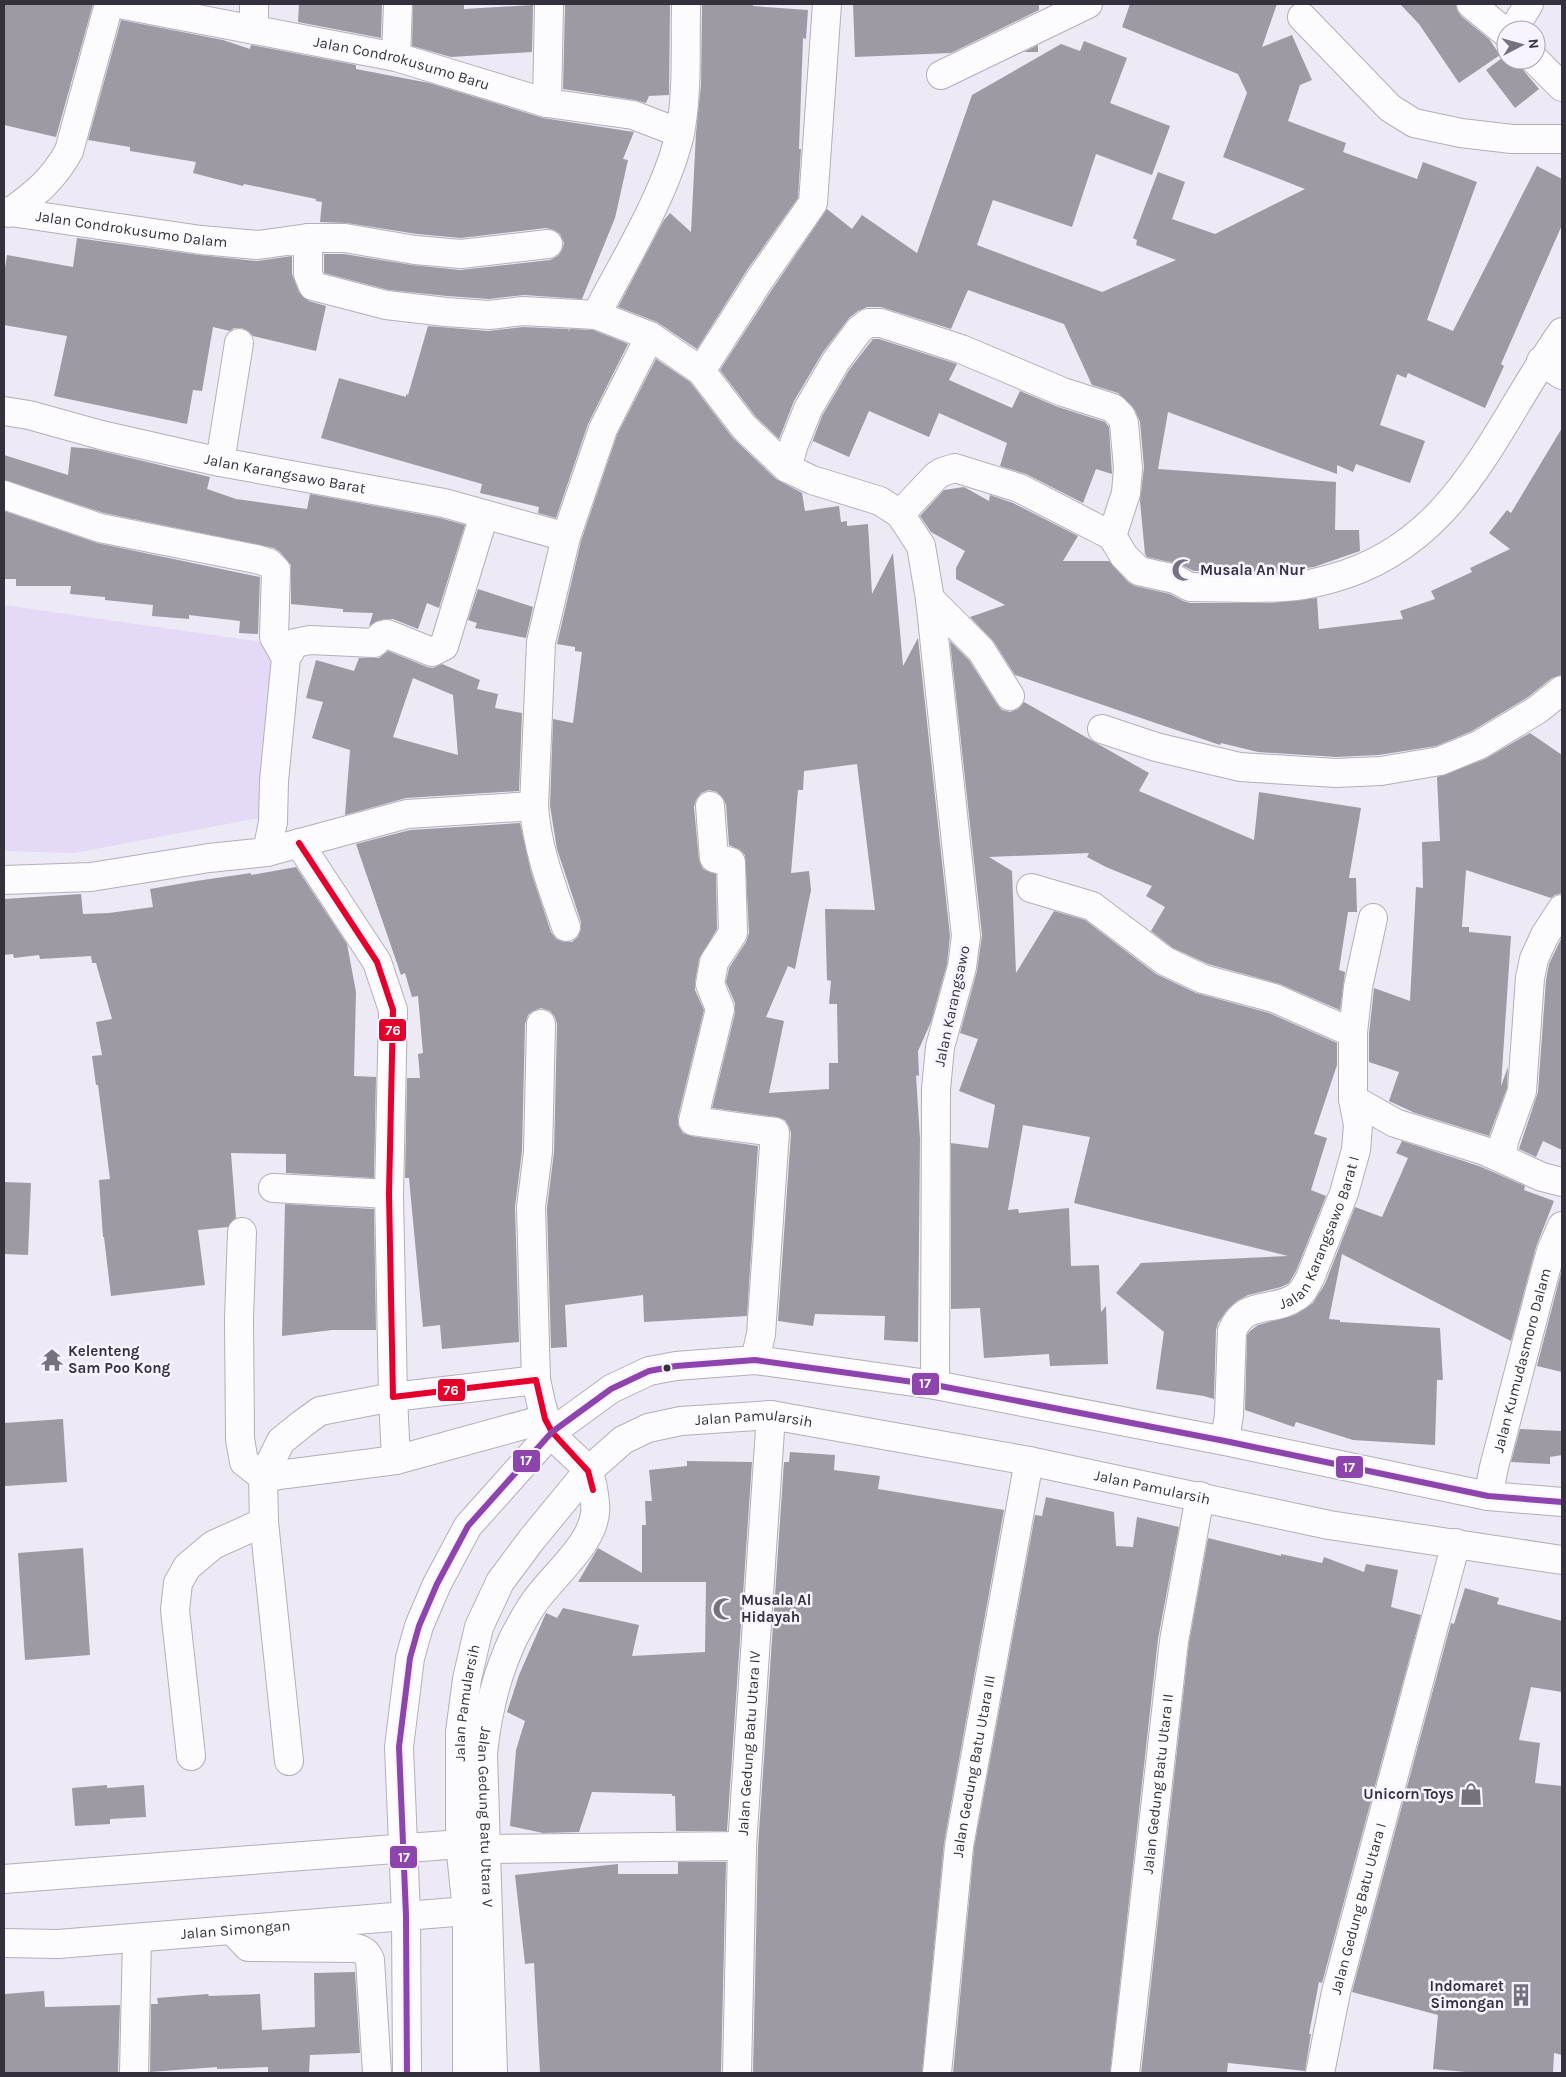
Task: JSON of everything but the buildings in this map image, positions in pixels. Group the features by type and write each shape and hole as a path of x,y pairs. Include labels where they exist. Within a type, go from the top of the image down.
{"main road":[{"path":"6,212 37,192 59,169 69,151 75,123 109,4"},
{"name":"Jalan Condrokusumo Baru","path":"119,4 254,17 396,57 547,103 633,115 680,133"},
{"path":"396,57 398,4"},
{"path":"547,103 549,4"},
{"path":"596,315 646,219 665,177 680,133 684,99 686,4"},
{"path":"701,371 760,279 813,202 827,4"},
{"path":"941,75 1088,4"},
{"path":"1472,4 1496,24"},
{"path":"1519,20 1529,4"},
{"path":"1302,17 1390,108 1414,123 1461,133 1512,139 1562,139"},
{"path":"1545,70 1562,87"},
{"name":"Jalan Condrokusumo Dalam","path":"6,212 201,240 258,245 308,238 344,238 415,250 461,254 548,244"},
{"path":"308,238 308,274 313,286 386,304 446,312 489,315 523,311 596,315 650,336 701,371 744,427 787,468 812,480 880,501 900,514 936,476 954,468 1019,488 1112,536 1124,556 1139,571 1175,579 1190,587 1297,586 1350,573 1381,559 1408,543 1440,514 1470,477 1505,423 1552,368 1562,332"},
{"path":"787,468 808,409 836,361 859,330 868,324 881,323 961,349 1062,392 1113,408 1121,416 1124,423 1128,468 1126,493 1112,536"},
{"path":"566,927 543,860 536,832 534,806 541,642 566,537 603,429 650,336"},
{"path":"220,462 239,343"},
{"name":"Jalan Karangsawo Barat","path":"4,411 29,415 101,435 220,462 444,503 566,537"},
{"path":"4,495 100,528 229,552 269,563 276,570 277,576 274,637 286,658"},
{"name":"Jalan Karangsawo","path":"900,514 920,546 930,598 966,936 962,968 940,1047 936,1089 935,1385"},
{"path":"267,852 273,822 275,773 286,658 295,643 310,640 374,643 382,634 387,634 432,652 444,646 484,515"},
{"path":"930,598 981,650 1010,696"},
{"path":"1102,729 1156,747 1240,767 1336,773 1381,771 1440,761 1479,745 1536,710 1562,690"},
{"path":"4,880 91,877 209,858 267,852 407,814 534,806"},
{"path":"710,806 714,858 731,862 734,933 714,962 710,984 720,1009 693,1121 775,1132 761,1334 755,1360"},
{"path":"299,843 377,962 393,1010 389,1194 396,1460"},
{"path":"1030,888 1092,906 1165,961 1202,979 1274,998 1353,1033"},
{"path":"1502,1158 1504,1141 1522,1091 1530,978 1534,959 1545,935 1562,909"},
{"name":"Jalan Karangsawo Barat I","path":"1225,1441 1229,1414 1232,1331 1236,1320 1254,1309 1296,1298 1302,1292 1310,1278 1344,1193 1356,1150 1358,1125 1353,1099 1353,1033 1358,987 1373,918"},
{"path":"541,1024 538,1152 531,1207 536,1380 548,1426 588,1471"},
{"path":"1353,1099 1395,1123 1502,1158 1542,1177 1562,1182"},
{"path":"273,1188 389,1194"},
{"name":"Jalan Kumudasmoro Dalam","path":"1488,1496 1544,1276 1551,1251 1562,1226"},
{"path":"242,1232 239,1319 240,1439 244,1462 262,1477 396,1460 548,1426 611,1390 649,1372 676,1366 755,1360 935,1385 1225,1441 1488,1496 1562,1502"},
{"path":"289,1761 264,1522 262,1477 282,1441 320,1411 393,1397 536,1380"},
{"name":"Jalan Pamularsih","path":"467,2073 467,1911 473,1847 460,1732 467,1679 479,1627 500,1582 532,1539 588,1471 623,1440 648,1428 681,1421 770,1415 1029,1462 1200,1496 1329,1525 1562,1560"},
{"name":"Jalan Gedung Batu Utara IV","path":"737,2073 742,1846 770,1415"},
{"path":"407,2073 406,1915 399,1747 410,1658 419,1626 437,1584 468,1526 548,1426"},
{"name":"Jalan Gedung Batu Utara III","path":"937,2073 960,1846 1029,1462"},
{"name":"Jalan Gedung Batu Utara V","path":"493,2073 473,1847 487,1718 498,1672 533,1603 590,1532 596,1516 588,1471"},
{"name":"Jalan Gedung Batu Utara II","path":"1125,2073 1174,1641 1200,1496"},
{"path":"191,1756 175,1610 178,1583 187,1567 213,1545 264,1522"},
{"name":"Jalan Gedung Batu Utara I","path":"1320,2073 1336,1992 1456,1543"},
{"path":"4,1879 403,1848 742,1846"},
{"name":"Jalan Simongan","path":"4,1943 58,1944 137,1939 467,1911"},
{"path":"232,1930 248,1947 354,1948 361,1949 368,1954 370,1960 377,2073"},
{"path":"134,2073 137,1939"}],"shaded area":[{"path":"4,605 275,644 259,818 74,853 4,851"}],"transit line":[{"name":"76","path":"299,843 377,962 393,1010 389,1194 393,1397 536,1380 545,1419 552,1432 588,1471 593,1490"},
{"name":"17","path":"407,2073 406,1915 399,1747 410,1658 419,1626 437,1584 468,1526 552,1432 611,1389 649,1371 676,1366 755,1360 935,1385 1225,1441 1488,1496 1562,1502"}],"place":[{"name":"Musala An Nur","path":"1183,570"},
{"name":"Kelenteng Sam Poo Kong","path":"52,1360"},
{"name":"Musala Al Hidayah","path":"724,1609"},
{"name":"Unicorn Toys","path":"1471,1794"},
{"name":"Indomaret Simongan","path":"1521,1995"}]}
